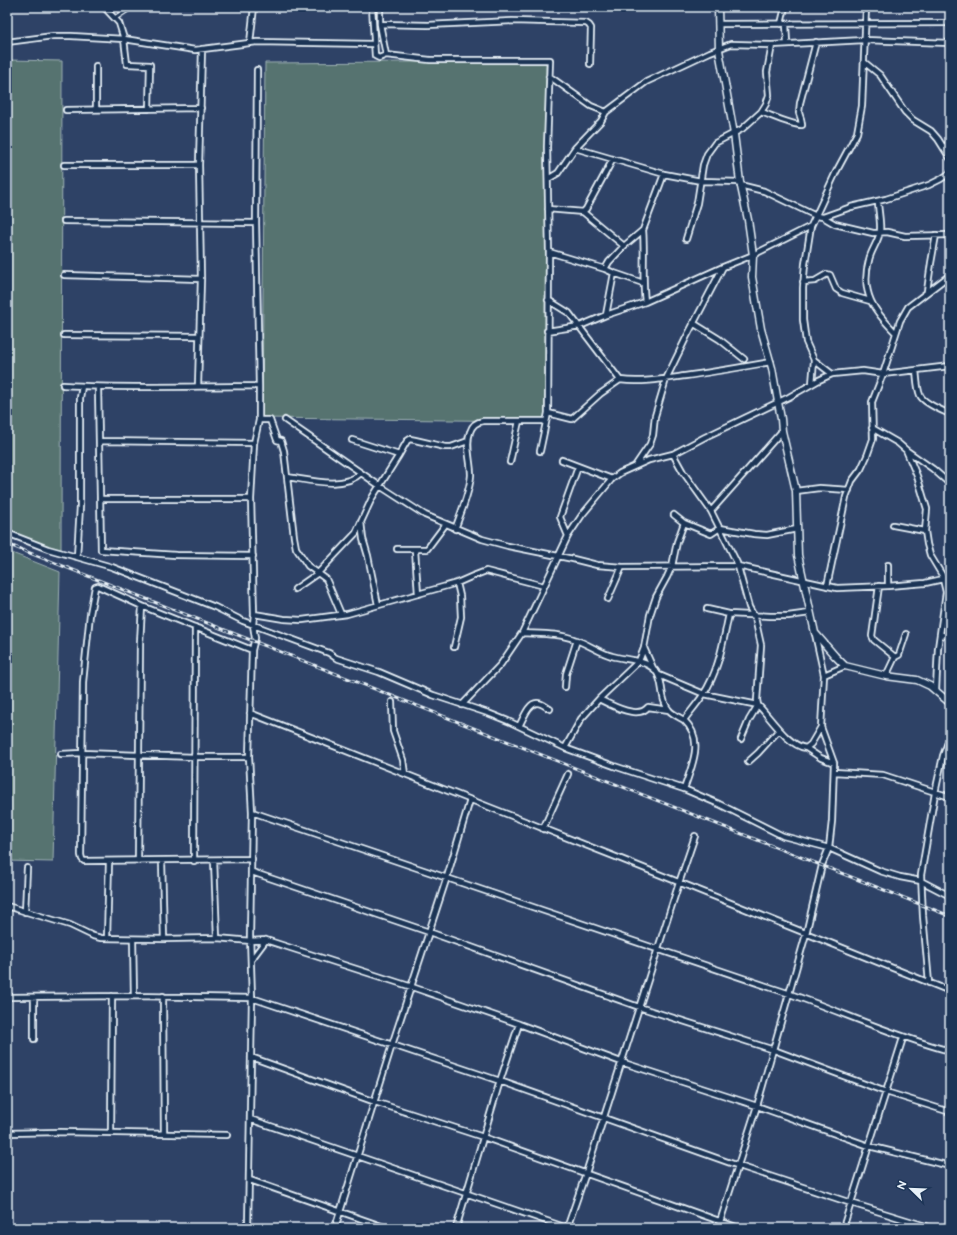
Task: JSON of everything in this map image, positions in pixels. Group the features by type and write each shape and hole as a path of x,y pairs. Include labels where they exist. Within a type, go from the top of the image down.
{"street":[{"path":"104,7 119,23 124,39 127,64 150,65 149,109"},
{"path":"115,18 132,7"},
{"path":"250,43 254,7"},
{"path":"372,7 373,44 375,56 379,58 386,55 430,60 550,60 547,331 548,413 545,421 540,452"},
{"path":"380,7 380,24 386,55"},
{"path":"718,7 719,50 734,134 740,184 748,220 753,255 752,277 761,329 771,362 782,431 796,491 798,555 824,675 820,727 811,744 806,748"},
{"path":"785,7 784,24 787,43"},
{"path":"832,374 814,360 806,342 803,320 803,282 811,226 857,133 862,106 866,7"},
{"path":"380,24 428,25 512,21 586,23 591,28 590,64"},
{"path":"718,24 950,23"},
{"path":"7,42 53,36 94,37 124,39 188,50 250,43 373,44"},
{"path":"548,179 558,172 576,148 601,121 606,112 646,82 710,52 719,50 731,44 772,45 864,40 950,43"},
{"path":"761,112 798,125 802,124 799,114 800,104 816,42"},
{"path":"686,239 697,203 706,154 715,143 742,129 761,112 766,104 769,95 767,72 772,45"},
{"path":"198,386 201,279 199,165 202,49"},
{"path":"864,62 880,75 904,112 913,120 931,131 950,158"},
{"path":"96,66 96,108"},
{"path":"248,1228 252,998 252,812 249,757 252,650 255,638 253,625 251,499 254,443 259,420 256,223 257,70"},
{"path":"549,76 591,106 606,112"},
{"path":"66,110 96,108 201,108"},
{"path":"944,148 950,142"},
{"path":"576,148 664,174 701,181 740,184 764,190 835,224 873,233 887,232 905,236 950,235"},
{"path":"583,212 613,159"},
{"path":"64,165 199,165"},
{"path":"823,217 851,207 878,201 928,185 950,173"},
{"path":"644,302 643,230 664,174"},
{"path":"878,201 880,232 869,260 867,284 870,301 875,310 896,333"},
{"path":"548,208 583,212 624,246"},
{"path":"64,221 199,221 256,223"},
{"path":"547,331 580,326 644,302 753,255 811,226"},
{"path":"605,269 609,262 624,246 643,230"},
{"path":"927,291 930,263 936,235"},
{"path":"549,252 605,269 643,283"},
{"path":"635,466 650,444 653,435 655,416 666,379 693,323 723,267"},
{"path":"606,315 614,273"},
{"path":"803,282 815,281 827,274 830,275 836,289 842,293 870,301"},
{"path":"64,275 201,279"},
{"path":"827,586 839,528 849,490 867,456 873,439 872,402 883,374 900,321 908,307 927,291 950,275"},
{"path":"548,300 565,309 580,326 620,380 631,382 666,379 730,370 771,362"},
{"path":"693,323 719,339 744,359"},
{"path":"64,335 199,336"},
{"path":"812,384 814,360"},
{"path":"462,705 501,664 522,633 557,556 568,536 582,515 612,479 620,473 649,460 673,454 789,397 832,374 863,371 883,374 950,366"},
{"path":"916,370 921,397 950,414"},
{"path":"548,413 572,419 600,394 620,380"},
{"path":"62,385 98,387 259,386"},
{"path":"77,557 80,506 80,398 82,386"},
{"path":"98,387 100,548 103,551 176,555 253,556"},
{"path":"259,420 270,420 277,440 281,441 285,455 296,548 308,566 322,575 328,583 341,614"},
{"path":"285,420 380,486 425,515 455,529 482,539 508,546 597,565 622,567 738,566 842,588 925,583 943,579 950,575"},
{"path":"510,462 520,421"},
{"path":"455,529 470,481 468,441 473,425 477,422 545,421"},
{"path":"872,428 898,443 933,469 950,484"},
{"path":"711,511 782,431"},
{"path":"295,589 318,573 356,533 380,486 406,441 410,439 445,448 468,441"},
{"path":"352,440 399,455"},
{"path":"99,442 254,443"},
{"path":"906,450 917,476 927,509 925,531 930,554 943,579 946,592 938,648 936,690"},
{"path":"673,454 683,472 711,511 738,566 749,607 754,615 761,645 757,700 758,705 779,730 801,747 806,748 821,758 834,763"},
{"path":"562,460 612,479"},
{"path":"568,536 560,517 578,467"},
{"path":"287,476 315,481 342,482 352,480 361,473"},
{"path":"796,491 819,488 849,490"},
{"path":"100,499 251,499"},
{"path":"674,515 684,523 711,534 720,528 767,535 796,529"},
{"path":"361,522 363,539 378,605"},
{"path":"565,748 581,719 599,699 639,661 644,648 650,615 656,597 672,566 677,542 684,523"},
{"path":"893,524 925,531"},
{"path":"397,549 427,549 445,525"},
{"path":"7,533 48,549 112,567 215,607 253,625 329,652 336,658 379,672 434,695 488,713 565,748 684,789 725,807 783,836 828,848 880,871 921,881 950,896"},
{"path":"415,550 418,594"},
{"path":"888,565 888,586"},
{"path":"608,599 622,567"},
{"path":"254,614 284,619 302,620 341,614 457,583 486,571 544,586"},
{"path":"454,647 461,616 460,596 457,583"},
{"path":"252,650 142,606 98,586 94,588 83,682 82,753 82,859 84,861 252,860"},
{"path":"879,586 872,636 874,640 895,657"},
{"path":"138,861 138,755 142,606"},
{"path":"707,609 729,614 754,615 788,616 810,613"},
{"path":"684,720 704,694 720,656 729,614"},
{"path":"194,861 195,627"},
{"path":"522,633 558,635 577,640 610,656 639,661 654,669"},
{"path":"815,633 845,666 886,676 917,680 936,690 950,703"},
{"path":"886,676 895,657 899,655 906,634"},
{"path":"940,635 950,636"},
{"path":"565,686 566,674 577,640"},
{"path":"644,648 654,669 659,675 665,702 669,710"},
{"path":"824,675 845,666"},
{"path":"659,675 704,694 758,705"},
{"path":"599,699 612,706 634,712 642,712 648,707 669,710 684,720 694,732 696,742 695,756 684,789"},
{"path":"392,702 393,731 403,760 404,774"},
{"path":"519,726 528,709 533,704 542,704 550,708"},
{"path":"741,739 758,705"},
{"path":"250,713 950,991"},
{"path":"718,1228 739,1166 774,1050 806,934 822,865 828,848 832,821 834,763 820,727"},
{"path":"748,762 779,730"},
{"path":"929,983 921,875 935,793 943,756 950,737"},
{"path":"61,754 82,753 195,757 249,757"},
{"path":"834,772 882,776 935,793 950,796"},
{"path":"543,829 568,774"},
{"path":"335,1228 392,1045 447,877 470,800"},
{"path":"252,812 790,994 903,1038 950,1051"},
{"path":"250,1119 567,1228 695,836"},
{"path":"214,860 216,938"},
{"path":"162,861 164,939"},
{"path":"107,938 109,862"},
{"path":"25,912 27,868"},
{"path":"252,872 429,932 639,1007 774,1050 886,1092 950,1112"},
{"path":"7,906 70,924 93,936 101,938 216,938 251,941 266,940 412,987 519,1024 621,1062 757,1106 869,1146 950,1166"},
{"path":"133,939 134,996"},
{"path":"251,960 266,940"},
{"path":"111,1133 112,996"},
{"path":"162,996 164,1134"},
{"path":"7,997 162,996 252,998 500,1081 739,1166 932,1228"},
{"path":"34,997 34,1040"},
{"path":"456,1228 500,1081 519,1024"},
{"path":"843,1228 903,1038"},
{"path":"251,1057 375,1102 483,1137 739,1228"},
{"path":"7,1133 227,1134"},
{"path":"250,1180 387,1228"}],"green space":[{"path":"7,60 62,61 61,553 7,531"},
{"path":"546,61 545,421 262,418 265,63"},
{"path":"7,551 60,572 53,862 7,861"}],"railway":[{"path":"7,544 950,916"}]}
